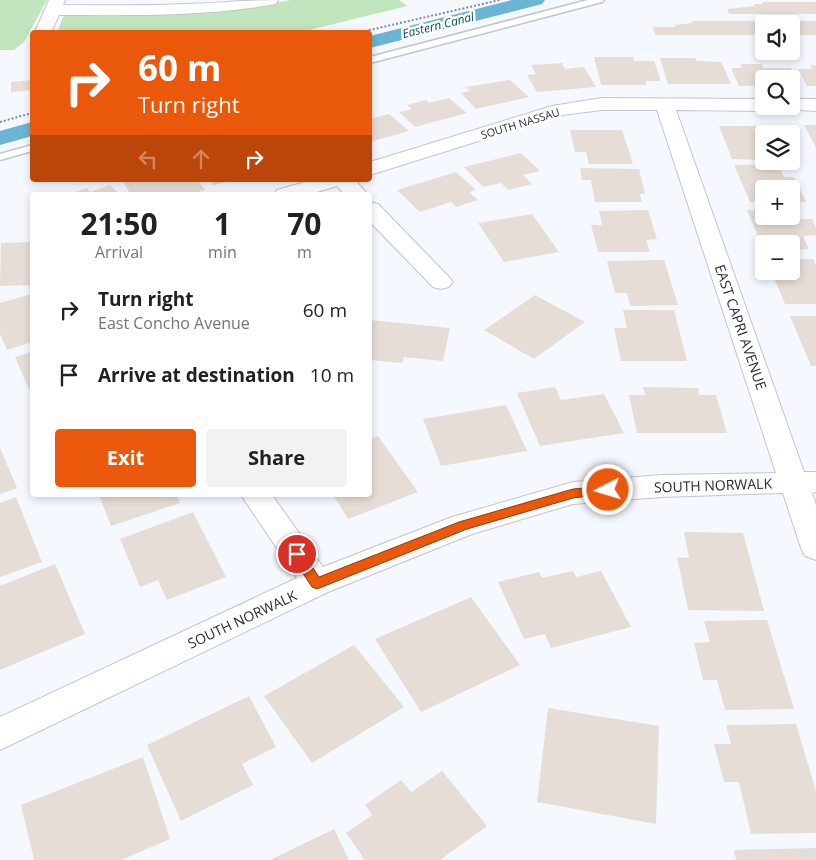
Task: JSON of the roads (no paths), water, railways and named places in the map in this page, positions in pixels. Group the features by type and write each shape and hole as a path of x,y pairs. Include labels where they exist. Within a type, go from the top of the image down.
{"street":[{"path":"44,30 54,5 202,9 238,6 270,0"},
{"name":"SOUTH NASSAU","path":"372,168 559,110 602,104 755,105"},
{"name":"EAST CAPRI AVENUE","path":"665,105 805,482 816,548"},
{"path":"800,105 816,105"},
{"path":"295,192 327,182"},
{"path":"345,182 354,192"},
{"path":"372,210 441,282"},
{"name":"SOUTH NORWALK","path":"0,734 317,583 463,525 573,493 661,486 805,482"},
{"path":"257,497 317,583"}],"lane":[{"path":"372,59 599,0"},
{"path":"0,156 30,148"}],"waterway":[{"name":"Eastern Canal","path":"372,41 535,0"},
{"name":"Eastern Canal","path":"0,138 30,130"}]}
